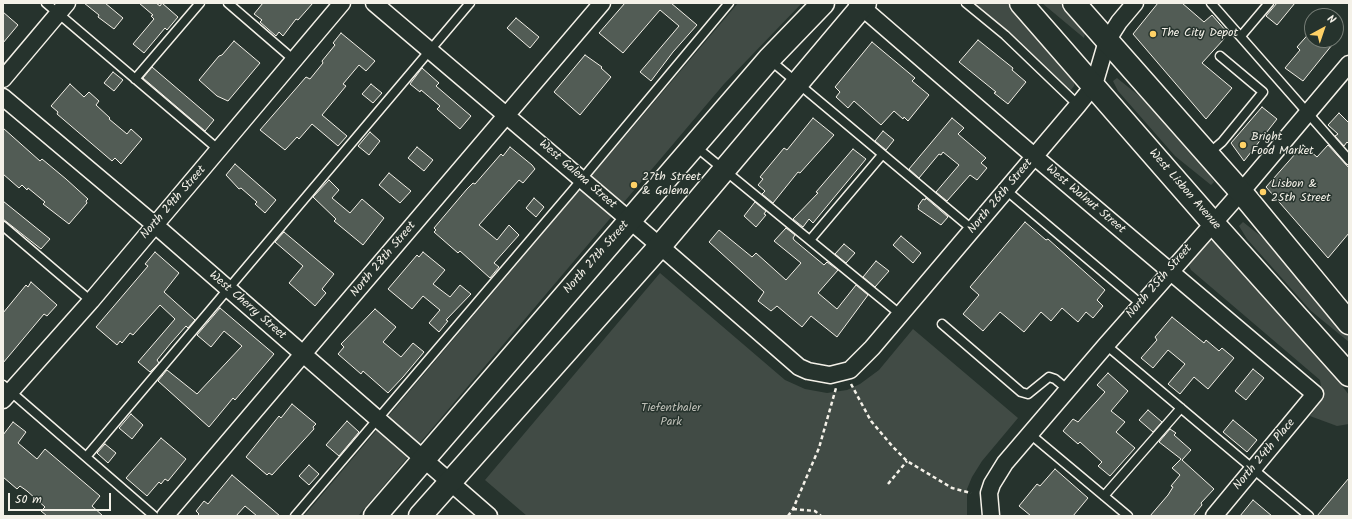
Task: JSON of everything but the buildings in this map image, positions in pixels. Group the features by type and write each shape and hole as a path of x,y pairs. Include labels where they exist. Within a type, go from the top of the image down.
{"main road":[{"name":"North 27th Street","path":"375,516 769,59 823,3"},
{"name":"West Lisbon Avenue","path":"1022,3 1213,223 1349,375"},
{"path":"1074,3 1241,192 1349,323"},
{"path":"420,516 660,246 861,4"}],"street":[{"name":"North 29th Street","path":"5,392 91,301 342,3"},
{"name":"West Galena Street","path":"374,3 660,246 799,367 817,374 830,375 841,373"},
{"name":"North 28th Street","path":"165,516 602,3"},
{"name":"North 26th Street","path":"841,373 850,370 858,364 1007,191 1094,85 1107,41 1119,22 1135,3"},
{"name":"West Walnut Street","path":"861,4 1035,157 1315,394"},
{"path":"3,79 62,8"},
{"name":"North 25th Street","path":"990,512 989,493 996,476 1141,304 1241,192 1349,64"},
{"name":"West Cherry Street","path":"3,97 155,225 489,516"},
{"name":"North 24th Place","path":"1214,516 1315,394"}],"lane":[{"path":"46,3 62,8 135,79 219,150"},
{"path":"135,79 200,3"},
{"path":"228,3 294,60"},
{"path":"86,457 227,288 470,3"},
{"path":"295,516 582,180 729,3"},
{"path":"966,3 1005,36 1078,105"},
{"path":"1211,3 1349,160"},
{"path":"1240,36 1270,3"},
{"path":"1208,154 1222,142 1263,92 1220,56"},
{"path":"769,59 796,84 973,230"},
{"path":"695,145 901,315"},
{"path":"810,240 882,155"},
{"path":"1007,191 1141,304"},
{"path":"4,228 91,301"},
{"path":"942,324 1021,392 1028,394 1049,377 1055,379 1068,390"},
{"path":"1106,345 1254,468 1309,516"},
{"path":"5,392 86,457 154,516"},
{"path":"1104,496 1181,408"},
{"path":"1030,434 1128,516"}],"path":[{"path":"841,373 853,386 871,421 893,447 907,460 952,488 971,493"},
{"path":"788,516 793,509 819,448 841,373"},
{"path":"888,484 907,460"},
{"path":"793,509 815,511 821,516"}],"green space":[{"path":"738,3 802,3 724,84 358,516 304,516"},
{"path":"969,3 1011,3 1075,79 1074,86 1070,91 1007,34"},
{"path":"1042,3 1062,3 1085,33 1084,38"},
{"path":"1117,78 1153,107 1203,164 1214,182 1211,185 1175,156 1118,91 1113,81"},
{"path":"1243,222 1277,249 1349,332 1349,342 1311,311 1247,239 1239,226"},
{"path":"1210,241 1219,242 1334,375 1349,395 1349,424 1337,426 1310,416 1323,398 1320,380 1191,270 1189,266 1191,261 1206,243"},
{"name":"Tiefenthaler Park","path":"660,273 785,380 805,389 827,393 847,390 860,384 879,370 913,329 1018,418 982,461 972,477 967,489 967,516 527,516 485,480"}],"place":[{"name":"The City Depot","path":"1153,34"},
{"name":"Bright Food Market","path":"1243,145"},
{"name":"27th Street & Galena","path":"634,185"},
{"name":"Lisbon & 25th Street","path":"1263,192"}]}
